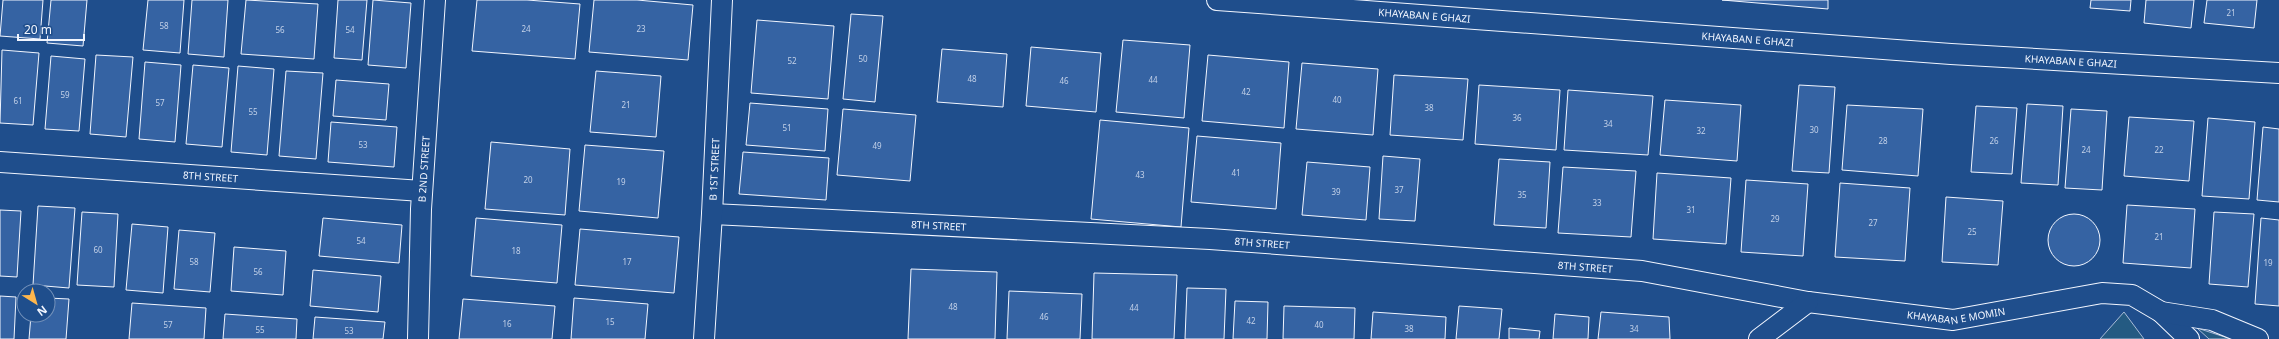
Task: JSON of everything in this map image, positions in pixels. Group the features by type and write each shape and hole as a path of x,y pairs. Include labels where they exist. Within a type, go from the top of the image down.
{"street":[{"name":"B 2ND STREET","path":"418,339 422,191 435,0"},
{"name":"B 1ST STREET","path":"704,339 712,214 722,0"},
{"name":"KHAYABAN E GHAZI","path":"1217,0 1951,54 2279,73"},
{"name":"8TH STREET","path":"0,162 422,191"},
{"name":"8TH STREET","path":"712,214 1210,240 1642,271 1808,302"},
{"name":"KHAYABAN E MOMIN","path":"1808,302 1953,320 2102,293 2132,295 2161,312 2189,339"},
{"path":"1759,339 1808,302"},
{"name":"KHAYABAN E MOMIN","path":"2161,312 2212,320 2258,339"}],"shaded area":[{"path":"2124,312 2144,339 2100,339"},
{"path":"2197,328 2231,339 2209,339"}],"building":[{"path":"3,0 43,0 40,39 0,36"},
{"path":"51,0 87,0 83,46 47,43"},
{"path":"148,0 184,0 180,53 143,50"},
{"path":"192,0 228,0 224,57 188,54"},
{"path":"246,0 318,4 314,59 241,54"},
{"path":"338,0 367,0 362,60 334,58"},
{"path":"373,0 411,3 406,68 368,65"},
{"path":"477,0 527,0 580,4 575,59 472,51"},
{"path":"594,0 637,0 693,5 688,60 589,52"},
{"path":"1722,0 1828,0 1828,9"},
{"path":"2091,0 2131,0 2130,11 2090,8"},
{"path":"2146,0 2194,0 2191,28 2144,23"},
{"path":"2207,0 2257,0 2254,28 2204,23"},
{"path":"851,14 883,16 875,102 843,99"},
{"path":"757,20 834,26 828,99 751,93"},
{"path":"1123,40 1190,45 1184,118 1116,112"},
{"path":"1031,47 1101,53 1096,112 1026,106"},
{"path":"942,49 1007,54 1003,107 937,102"},
{"path":"2,50 39,53 33,125 0,123"},
{"path":"96,55 133,57 126,137 90,134"},
{"path":"1208,55 1289,62 1284,128 1202,121"},
{"path":"51,56 85,59 79,131 45,129"},
{"path":"145,62 181,65 175,142 139,139"},
{"path":"1302,63 1378,69 1373,135 1296,129"},
{"path":"193,65 229,68 222,147 186,144"},
{"path":"238,66 274,69 267,155 231,152"},
{"path":"286,71 323,73 316,159 279,156"},
{"path":"596,71 661,76 656,137 590,132"},
{"path":"1394,75 1468,79 1463,140 1390,135"},
{"path":"336,80 389,84 386,120 333,116"},
{"path":"1479,85 1560,90 1556,150 1475,144"},
{"path":"1799,85 1835,87 1829,173 1792,171"},
{"path":"1568,90 1653,96 1648,155 1564,150"},
{"path":"1665,100 1741,105 1737,161 1660,155"},
{"path":"750,103 828,109 825,151 746,145"},
{"path":"2027,104 2063,106 2058,185 2021,183"},
{"path":"1847,105 1923,109 1918,176 1842,170"},
{"path":"1976,106 2017,108 2012,174 1971,172"},
{"path":"843,109 916,115 910,181 837,175"},
{"path":"2071,109 2107,111 2102,190 2065,188"},
{"path":"2129,117 2194,121 2189,181 2124,176"},
{"path":"2208,118 2255,122 2249,199 2202,196"},
{"path":"1100,120 1189,128 1181,227 1091,219"},
{"path":"331,122 397,127 394,167 328,162"},
{"path":"2263,127 2279,129 2279,202 2257,200"},
{"path":"1197,136 1281,143 1276,209 1191,202"},
{"path":"491,142 570,149 565,215 485,209"},
{"path":"585,145 664,151 658,218 579,211"},
{"path":"743,152 829,158 826,200 739,194"},
{"path":"1383,156 1420,159 1415,221 1379,219"},
{"path":"1499,159 1550,162 1546,228 1494,225"},
{"path":"1307,162 1370,167 1366,220 1302,215"},
{"path":"1563,167 1636,171 1631,237 1558,233"},
{"path":"1657,173 1731,178 1726,244 1653,239"},
{"path":"1746,180 1808,184 1803,256 1741,252"},
{"path":"1840,183 1910,188 1905,261 1835,257"},
{"path":"1946,197 2003,201 1998,265 1942,262"},
{"path":"2127,205 2195,209 2191,268 2123,263"},
{"path":"38,206 75,208 69,288 56,287 56,283 33,283"},
{"path":"0,210 21,211 17,277 0,276"},
{"path":"82,212 118,214 114,287 77,285"},
{"path":"2214,212 2254,214 2248,287 2209,284"},
{"path":"2074,214 2084,216 2092,222 2098,230 2100,240 2098,250 2092,258 2084,264 2074,266 2064,264 2056,258 2050,250 2048,240 2050,230 2056,222 2064,216"},
{"path":"323,218 402,225 399,263 319,256"},
{"path":"476,218 562,225 557,283 471,276"},
{"path":"2261,218 2279,220 2279,306 2255,304"},
{"path":"132,224 168,227 163,293 126,290"},
{"path":"580,229 679,237 674,293 575,285"},
{"path":"179,230 215,233 210,292 174,289"},
{"path":"234,247 286,251 283,295 231,291"},
{"path":"911,269 997,272 995,339 908,339"},
{"path":"313,270 381,276 378,312 310,306"},
{"path":"1094,273 1177,275 1174,339 1092,339"},
{"path":"1187,288 1226,289 1224,339 1185,339"},
{"path":"1009,291 1082,294 1080,339 1007,339"},
{"path":"0,296 16,297 14,339 0,339"},
{"path":"56,298 69,299 66,339 29,339 30,323 56,323"},
{"path":"574,298 648,304 645,339 571,339"},
{"path":"463,299 555,306 552,339 459,339"},
{"path":"1235,301 1268,302 1267,339 1233,339"},
{"path":"132,303 206,308 204,339 129,339"},
{"path":"1284,306 1355,308 1354,339 1283,339"},
{"path":"1459,306 1502,309 1499,339 1456,339"},
{"path":"1373,312 1446,317 1445,339 1371,339"},
{"path":"1601,312 1669,317 1670,339 1598,339"},
{"path":"225,314 297,319 296,339 223,339"},
{"path":"1555,314 1589,317 1588,339 1553,339"},
{"path":"315,317 385,322 383,339 313,339"},
{"path":"1509,328 1540,331 1539,339 1509,339"}]}
